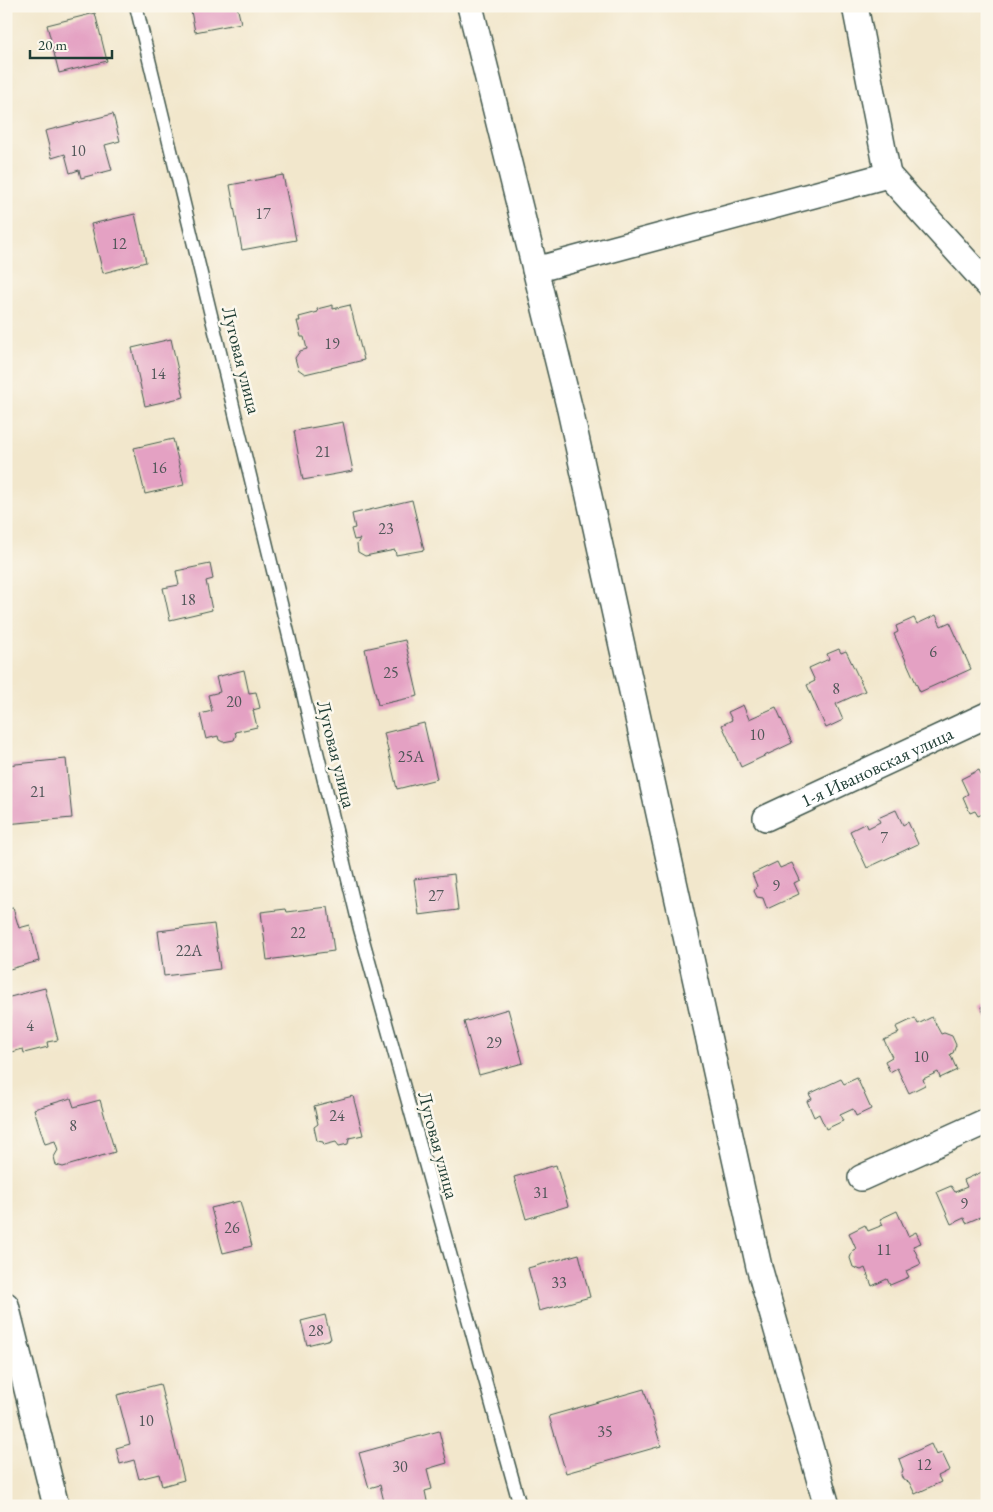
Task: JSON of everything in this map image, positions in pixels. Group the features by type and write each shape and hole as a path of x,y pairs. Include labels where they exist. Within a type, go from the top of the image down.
{"street":[{"path":"470,6 570,410 759,1267 827,1506"},
{"path":"855,6 888,175 987,284"},
{"path":"535,270 888,175"},
{"name":"1-я Ивановская улица","path":"766,818 987,715"},
{"path":"861,1178 987,1121"},
{"path":"6,1305 56,1506"}],"lane":[{"name":"Луговая улица","path":"136,6 360,929 520,1506"}],"building":[{"path":"190,6 237,6 241,23 195,32"},
{"path":"95,13 107,61 59,73 47,25"},
{"path":"113,114 120,141 105,145 112,170 81,178 79,170 70,173 65,154 52,158 45,131"},
{"path":"283,175 296,240 242,250 230,185"},
{"path":"135,214 146,262 103,273 91,224"},
{"path":"333,305 333,309 350,305 364,360 305,374 298,369 295,358 300,351 307,349 304,337 301,337 297,321 300,321 299,317 318,312 317,309"},
{"path":"171,339 184,397 145,406 132,348"},
{"path":"343,422 353,471 303,480 294,431"},
{"path":"173,439 184,485 145,494 134,448"},
{"path":"412,500 424,550 396,555 395,550 365,556 358,552 357,544 360,539 354,540 351,529 355,528 352,514"},
{"path":"210,564 213,579 206,581 212,610 170,620 163,588 179,585 176,571"},
{"path":"936,615 941,626 950,622 971,669 920,692 894,634 898,632 896,626 914,618 917,624"},
{"path":"405,640 418,696 378,705 365,649"},
{"path":"839,649 841,653 846,651 865,691 836,704 843,720 826,728 807,685 815,681 809,668 829,659 827,654"},
{"path":"244,670 249,693 256,692 260,708 253,710 257,727 235,732 234,740 223,742 219,740 218,736 206,739 200,714 212,711 208,695 220,692 216,677"},
{"path":"743,705 749,719 776,707 792,743 741,767 722,725 732,720 728,712"},
{"path":"424,723 437,779 397,789 384,733"},
{"path":"66,759 72,818 6,824 6,765"},
{"path":"979,770 983,778 987,776 987,812 978,816 975,811 970,813 963,797 968,794 961,779"},
{"path":"896,810 903,825 908,822 918,844 867,868 850,831 866,823 868,828 880,822 878,818"},
{"path":"777,862 780,868 792,863 800,880 794,883 799,894 767,909 763,898 757,897 754,891 757,886 752,874"},
{"path":"454,874 458,910 419,915 414,879"},
{"path":"328,907 334,951 267,960 261,912 286,909 287,912"},
{"path":"13,908 19,928 30,925 39,961 6,970 6,909"},
{"path":"214,924 220,969 164,976 158,931"},
{"path":"45,988 58,1040 47,1042 48,1047 24,1053 23,1049 11,1052 6,1034 6,1016 9,1015 6,998"},
{"path":"987,1004 987,1020 981,1007"},
{"path":"508,1009 523,1063 479,1075 464,1022"},
{"path":"932,1017 941,1034 944,1033 952,1036 956,1045 953,1053 950,1054 957,1070 940,1078 938,1072 923,1079 925,1085 909,1093 897,1068 890,1072 885,1061 892,1057 884,1040 899,1033 896,1027 915,1018 918,1024"},
{"path":"857,1078 871,1109 856,1116 853,1109 840,1115 843,1121 826,1129 819,1114 814,1117 807,1101 812,1099 809,1094 841,1079 844,1084"},
{"path":"353,1096 363,1135 349,1138 348,1144 339,1146 336,1142 324,1145 323,1142 317,1141 314,1127 318,1124 314,1106"},
{"path":"71,1098 74,1107 100,1100 115,1152 63,1167 56,1165 54,1157 58,1150 55,1141 45,1144 34,1109"},
{"path":"556,1165 568,1206 526,1219 514,1177"},
{"path":"982,1172 987,1182 987,1214 966,1223 964,1218 951,1224 937,1192 951,1186 955,1192 967,1187 964,1180"},
{"path":"240,1201 252,1246 223,1253 211,1208"},
{"path":"897,1211 908,1236 916,1232 921,1243 913,1246 921,1264 906,1271 909,1277 890,1285 887,1279 872,1286 865,1268 861,1270 853,1267 850,1258 853,1250 856,1249 849,1233 865,1225 868,1231 883,1225 880,1219"},
{"path":"579,1254 590,1297 539,1311 528,1268"},
{"path":"325,1315 331,1339 307,1345 301,1321"},
{"path":"160,1384 184,1480 162,1486 159,1474 139,1479 134,1460 120,1464 116,1448 130,1444 117,1395"},
{"path":"644,1389 661,1446 566,1473 549,1416"},
{"path":"439,1431 447,1463 427,1469 432,1489 425,1491 428,1506 385,1506 380,1485 369,1488 359,1453"},
{"path":"931,1444 936,1455 942,1453 950,1470 938,1476 941,1482 915,1494 909,1482 903,1480 901,1475 903,1470 899,1459"}]}
